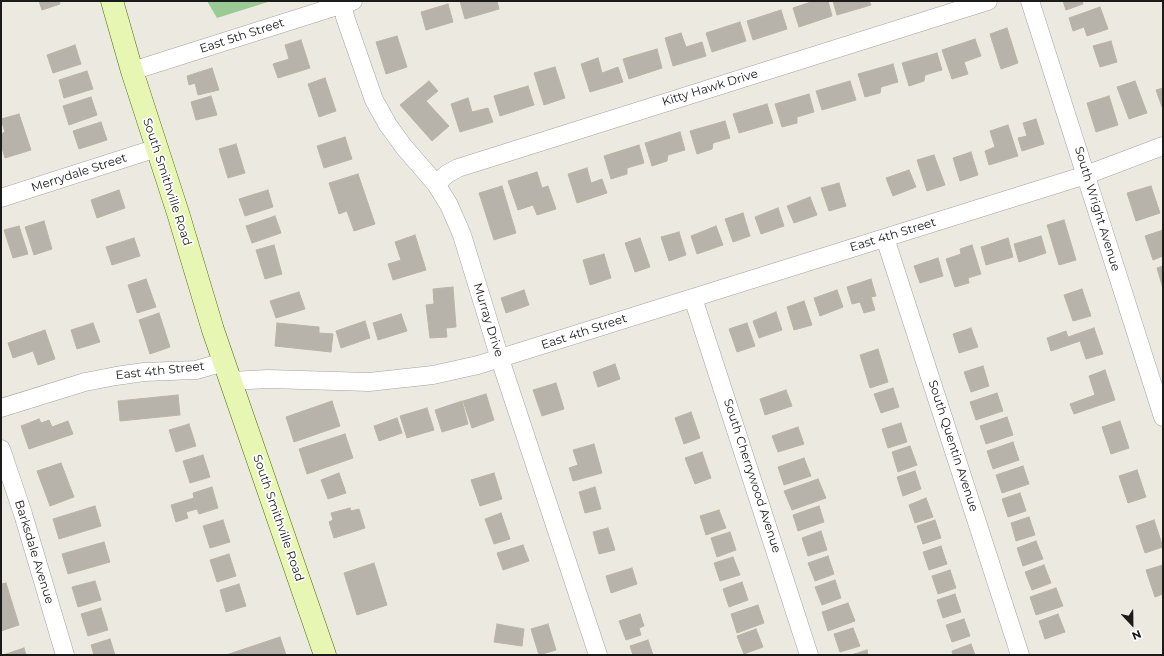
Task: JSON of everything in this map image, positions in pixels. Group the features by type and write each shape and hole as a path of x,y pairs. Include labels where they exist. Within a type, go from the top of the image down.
{"main road":[{"name":"South Smithville Road","path":"112,1 132,71 228,371 325,655"}],"street":[{"name":"Kitty Hawk Drive","path":"436,184 447,174 458,168 988,1"},
{"name":"South Wright Avenue","path":"1030,1 1163,417"},
{"name":"East 5th Street","path":"132,71 348,3"},
{"name":"Murray Drive","path":"348,3 345,17 374,100 388,125 404,147 436,184 449,205 462,235 500,359 598,655"},
{"name":"East 4th Street","path":"1,408 85,382 144,372 196,370 228,371 268,379 369,382 410,379 433,375 500,359 1086,174 1163,146"},
{"name":"Merrydale Street","path":"1,198 157,148"},
{"name":"South Quentin Avenue","path":"884,238 1020,655"},
{"name":"South Cherrywood Avenue","path":"693,298 710,346 809,655"},
{"name":"Barksdale Avenue","path":"1,449 24,514 66,655"}],"green space":[{"path":"207,1 271,1 217,18"}],"building":[{"path":"39,1 59,1 60,4 42,10"},
{"path":"460,1 497,1 499,9 465,19"},
{"path":"814,1 828,1 832,16 799,27 793,8"},
{"path":"833,1 869,1 871,5 837,15"},
{"path":"1063,1 1082,1 1083,4 1066,10"},
{"path":"448,4 453,22 426,30 421,12"},
{"path":"1100,7 1108,29 1087,36 1084,27 1073,31 1069,18"},
{"path":"781,10 787,29 753,40 747,21"},
{"path":"740,22 746,41 712,52 706,33"},
{"path":"1007,28 1018,63 1001,69 990,34"},
{"path":"681,33 686,47 702,42 706,56 673,66 665,38"},
{"path":"397,36 407,67 386,74 376,42"},
{"path":"975,39 981,56 964,62 968,74 952,79 942,50"},
{"path":"301,40 310,68 278,78 273,64 289,59 285,45"},
{"path":"1111,41 1117,62 1100,67 1093,46"},
{"path":"75,45 81,64 53,73 47,55"},
{"path":"657,49 662,68 629,79 623,59"},
{"path":"937,53 942,70 925,75 924,81 909,86 902,63"},
{"path":"598,58 602,73 618,67 623,82 590,92 581,64"},
{"path":"893,64 898,82 881,87 880,93 865,97 858,74"},
{"path":"555,67 565,98 544,105 534,73"},
{"path":"212,68 219,90 198,95 195,83 189,85 187,76"},
{"path":"87,71 93,89 64,98 59,80"},
{"path":"325,78 336,111 319,117 308,84"},
{"path":"429,81 438,91 426,101 449,126 432,141 400,105"},
{"path":"850,81 856,100 822,110 816,91"},
{"path":"1135,81 1147,113 1129,119 1117,87"},
{"path":"528,86 534,105 500,116 494,96"},
{"path":"1163,88 1163,107 1162,107 1156,90"},
{"path":"809,94 814,112 797,117 797,123 782,127 775,104"},
{"path":"211,96 217,115 196,120 191,102"},
{"path":"1109,96 1118,125 1096,132 1087,103"},
{"path":"91,97 97,115 69,125 63,106"},
{"path":"468,98 472,112 488,108 493,122 460,132 451,104"},
{"path":"767,104 773,123 739,133 733,114"},
{"path":"19,114 31,150 5,158 1,145 1,134 5,132 1,119"},
{"path":"1036,119 1044,144 1022,151 1018,138 1027,136 1023,123"},
{"path":"725,121 730,138 713,143 712,149 697,154 690,131"},
{"path":"101,122 107,140 79,149 73,131"},
{"path":"1008,125 1018,156 989,165 985,151 995,147 990,131"},
{"path":"680,132 685,150 668,155 667,161 652,166 645,143"},
{"path":"345,137 352,159 324,168 317,146"},
{"path":"236,144 245,173 228,178 219,149"},
{"path":"639,145 644,163 627,168 627,174 611,179 604,156"},
{"path":"971,152 978,175 960,181 953,158"},
{"path":"934,155 945,185 927,191 917,160"},
{"path":"587,168 591,183 602,179 607,193 577,203 568,174"},
{"path":"909,170 916,187 893,196 886,178"},
{"path":"537,172 542,188 548,186 556,209 537,215 533,205 518,210 508,181"},
{"path":"358,174 375,224 354,231 347,211 339,214 329,183"},
{"path":"839,183 846,206 829,211 821,188"},
{"path":"502,186 516,233 494,240 479,193"},
{"path":"1151,186 1160,213 1136,221 1127,193"},
{"path":"119,190 125,208 97,218 91,200"},
{"path":"268,190 273,207 245,216 239,199"},
{"path":"810,197 817,215 794,223 787,206"},
{"path":"778,208 784,226 761,234 755,217"},
{"path":"743,213 750,236 733,242 725,219"},
{"path":"275,216 281,233 252,243 246,226"},
{"path":"1064,220 1076,260 1059,265 1047,225"},
{"path":"44,221 52,249 34,255 25,227"},
{"path":"19,226 28,254 13,258 4,230"},
{"path":"716,226 723,245 697,254 691,236"},
{"path":"1163,230 1163,256 1153,260 1145,236"},
{"path":"679,232 686,255 669,261 661,237"},
{"path":"415,235 426,270 393,280 388,264 401,260 395,242"},
{"path":"1041,236 1046,253 1019,262 1014,244"},
{"path":"134,238 140,256 112,265 106,247"},
{"path":"640,238 650,267 635,272 625,243"},
{"path":"1008,238 1013,257 986,265 981,247"},
{"path":"274,245 282,274 265,279 256,250"},
{"path":"972,245 981,274 968,278 969,283 955,287 946,259 961,254 960,249"},
{"path":"604,254 611,278 590,285 583,260"},
{"path":"938,258 943,276 920,283 914,266"},
{"path":"1163,266 1163,289 1157,268"},
{"path":"146,279 156,307 137,313 128,285"},
{"path":"871,279 876,296 871,297 875,310 864,313 860,302 852,304 847,287"},
{"path":"453,287 456,327 446,328 447,337 430,338 426,305 434,304 433,289"},
{"path":"1082,289 1091,316 1073,321 1064,295"},
{"path":"524,290 529,305 506,313 501,298"},
{"path":"837,290 843,307 820,316 814,298"},
{"path":"299,292 305,309 276,318 270,301"},
{"path":"804,301 812,325 794,330 787,307"},
{"path":"776,312 782,330 759,338 753,321"},
{"path":"159,313 170,347 150,354 139,320"},
{"path":"401,314 407,331 378,340 373,323"},
{"path":"365,321 370,338 341,348 336,331"},
{"path":"93,323 100,342 77,349 71,330"},
{"path":"277,323 319,327 319,333 333,334 331,352 275,346"},
{"path":"747,323 755,346 737,352 729,329"},
{"path":"971,328 978,347 959,353 953,334"},
{"path":"1094,328 1103,354 1086,359 1080,341 1051,351 1047,338 1066,331 1068,337"},
{"path":"45,330 55,359 38,365 33,351 13,358 8,343"},
{"path":"878,349 888,382 870,388 860,355"},
{"path":"615,364 620,379 598,387 593,372"},
{"path":"983,366 989,386 971,392 964,372"},
{"path":"1105,370 1115,400 1074,414 1070,404 1095,395 1089,376"},
{"path":"556,383 564,409 542,416 533,390"},
{"path":"893,388 899,407 881,413 874,394"},
{"path":"786,390 792,406 765,415 760,399"},
{"path":"997,393 1003,411 976,420 970,402"},
{"path":"486,394 494,420 472,428 463,401"},
{"path":"178,395 180,415 120,421 118,401"},
{"path":"332,401 340,426 294,442 286,417"},
{"path":"462,401 468,424 442,432 435,410"},
{"path":"427,408 434,430 407,438 400,416"},
{"path":"691,412 700,438 684,444 675,418"},
{"path":"1007,417 1013,435 986,444 980,426"},
{"path":"397,418 402,433 379,441 374,426"},
{"path":"39,419 41,423 49,420 52,427 68,421 73,434 29,449 21,426"},
{"path":"1120,421 1129,448 1111,454 1102,427"},
{"path":"901,423 907,442 888,448 882,429"},
{"path":"189,424 196,446 176,452 169,430"},
{"path":"798,427 804,444 778,452 772,436"},
{"path":"345,434 353,458 307,474 299,449"},
{"path":"1013,442 1019,460 993,469 987,451"},
{"path":"594,444 602,473 573,481 569,468 578,465 573,450"},
{"path":"910,446 917,465 898,472 892,452"},
{"path":"702,452 711,478 695,484 685,458"},
{"path":"203,455 210,477 190,483 183,461"},
{"path":"804,458 811,476 784,485 778,467"},
{"path":"61,463 74,497 50,506 37,471"},
{"path":"1023,466 1029,484 1002,493 996,475"},
{"path":"1137,470 1146,497 1128,503 1119,476"},
{"path":"915,471 921,489 903,496 897,477"},
{"path":"339,473 346,493 328,499 321,480"},
{"path":"494,473 502,499 480,506 471,480"},
{"path":"818,479 826,498 792,510 784,491"},
{"path":"212,487 218,508 199,514 197,509 186,512 188,518 176,522 171,505 194,498 193,493"},
{"path":"595,487 601,509 585,513 579,492"},
{"path":"1020,493 1026,511 1008,517 1002,499"},
{"path":"926,498 933,517 915,523 909,505"},
{"path":"95,506 101,526 59,539 53,519"},
{"path":"819,506 824,522 798,531 793,515"},
{"path":"350,508 351,511 359,509 365,528 334,538 329,522 333,520 331,513"},
{"path":"719,510 726,528 706,535 700,516"},
{"path":"501,513 510,539 494,544 485,519"},
{"path":"1029,517 1035,535 1016,541 1011,523"},
{"path":"223,520 230,542 210,548 203,526"},
{"path":"935,520 941,538 923,544 917,526"},
{"path":"1154,520 1163,547 1145,553 1136,526"},
{"path":"608,528 615,550 599,554 593,532"},
{"path":"821,531 827,550 808,556 802,538"},
{"path":"730,532 736,550 717,557 711,538"},
{"path":"1036,541 1043,559 1023,566 1017,548"},
{"path":"104,542 110,562 68,574 62,554"},
{"path":"523,545 529,561 503,570 497,553"},
{"path":"941,546 947,564 929,570 923,552"},
{"path":"229,554 236,576 217,582 210,560"},
{"path":"828,556 834,574 815,581 808,563"},
{"path":"733,557 740,575 720,581 714,563"},
{"path":"374,563 387,605 357,615 344,573"},
{"path":"1044,565 1051,583 1032,590 1025,572"},
{"path":"1163,565 1163,594 1155,597 1146,570"},
{"path":"632,568 637,584 611,593 606,576"},
{"path":"950,570 956,588 938,594 932,576"},
{"path":"835,580 841,598 822,605 815,587"},
{"path":"95,581 101,600 78,607 72,587"},
{"path":"742,582 748,600 729,607 723,589"},
{"path":"6,583 19,625 1,631 1,584"},
{"path":"239,584 246,606 226,612 220,590"},
{"path":"1056,588 1063,606 1036,615 1030,597"},
{"path":"955,594 961,612 943,618 937,600"},
{"path":"848,603 855,621 828,631 822,612"},
{"path":"758,605 764,623 737,633 731,614"},
{"path":"101,608 108,630 88,636 81,614"},
{"path":"640,614 644,626 639,628 641,635 626,640 619,621"},
{"path":"1058,614 1065,632 1045,639 1039,621"},
{"path":"964,619 970,636 952,642 946,625"},
{"path":"497,624 524,629 522,646 494,642"},
{"path":"548,624 556,650 539,655 531,629"},
{"path":"853,628 860,646 840,652 834,634"},
{"path":"756,629 763,647 744,654 737,636"},
{"path":"280,637 286,655 226,655"},
{"path":"110,639 115,655 94,655 91,645"},
{"path":"648,640 653,655 633,655 630,646"},
{"path":"971,644 975,655 953,655 952,651"},
{"path":"24,648 26,655 3,655"},
{"path":"867,650 868,655 851,655"}]}
